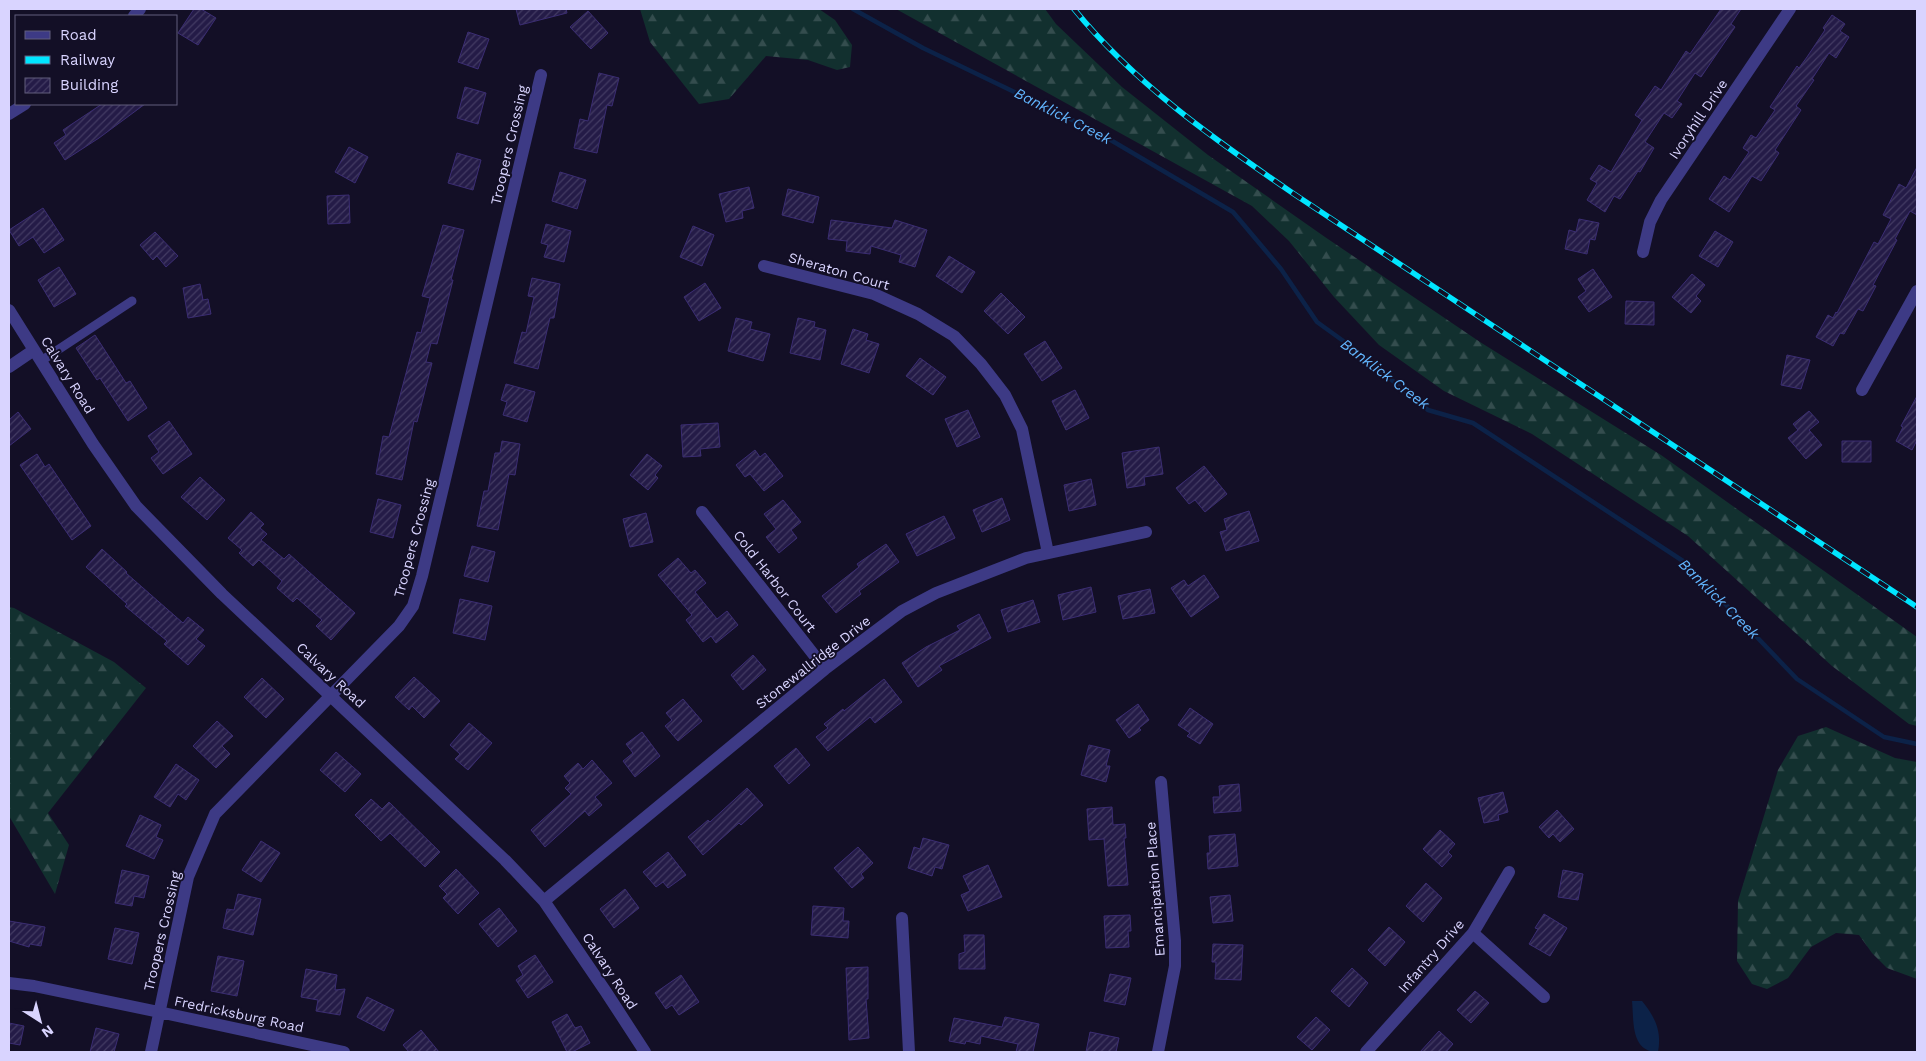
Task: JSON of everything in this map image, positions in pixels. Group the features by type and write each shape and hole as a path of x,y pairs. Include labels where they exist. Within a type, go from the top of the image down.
{"street":[{"name":"Ivoryhill Drive","path":"1643,252 1650,222 1662,200 1790,9"},
{"name":"Troopers Crossing","path":"151,1052 188,877 214,814 399,626 412,606 422,576 542,75"},
{"path":"9,114 22,105"},
{"name":"Sheraton Court","path":"764,266 874,294 918,314 954,336 981,364 1005,395 1022,429 1048,553"},
{"path":"1862,390 1917,292"},
{"name":"Calvary Road","path":"9,310 93,444 136,506 222,594 332,695 471,830 506,860 544,901 644,1052"},
{"path":"9,367 38,355"},
{"name":"Cold Harbor Court","path":"702,512 825,669"},
{"name":"Stonewallridge Drive","path":"544,901 825,669 902,612 936,593 1016,562 1048,553 1146,532"},
{"name":"Emancipation Place","path":"1158,1052 1175,966 1175,941 1162,782"},
{"name":"Infantry Drive","path":"1366,1052 1473,932 1509,872"},
{"path":"902,918 909,1052"},
{"path":"1473,932 1544,997"},
{"name":"Fredricksburg Road","path":"9,983 34,986 344,1052"}],"lane":[{"path":"38,355 132,301"}],"green space":[{"path":"640,9 819,9 835,20 852,45 850,67 837,70 808,60 766,56 729,99 699,104 650,42"},
{"path":"896,9 1045,9 1056,24 1122,87 1208,155 1480,342 1661,455 1917,637 1917,726 1909,724 1832,666 1688,536 1532,434 1444,391 1379,345 1334,297 1289,241 1252,206"},
{"path":"9,607 114,662 146,688 48,813 69,845 55,894 9,816"},
{"path":"1826,727 1895,758 1917,762 1917,979 1887,968 1872,953 1859,935 1836,933 1811,947 1788,978 1767,989 1752,984 1737,961 1738,901 1778,770 1798,736"}],"water":[{"path":"1632,1001 1642,1001 1651,1013 1658,1031 1658,1052 1649,1051 1642,1047 1638,1041 1635,1034"}],"building":[{"path":"194,9 201,9 216,18 198,45 178,33"},
{"path":"516,9 566,9 567,13 520,25"},
{"path":"1721,9 1741,9 1731,24 1735,27 1701,77 1695,73 1677,101 1682,104 1672,118 1664,113 1645,142 1654,148 1640,172 1638,171 1620,199 1614,196 1605,212 1587,200 1597,183 1590,179 1599,165 1611,172 1642,120 1635,115 1655,86 1661,90 1686,51 1690,54"},
{"path":"588,11 608,33 591,49 570,27"},
{"path":"1832,15 1845,24 1840,31 1849,37 1836,58 1829,53 1812,79 1814,80 1796,106 1801,110 1775,150 1779,153 1761,181 1752,176 1729,212 1709,199 1724,176 1730,180 1749,152 1743,148 1751,135 1756,138 1775,110 1770,107 1797,66 1799,68 1807,57 1825,30 1823,28"},
{"path":"468,32 489,39 478,69 458,62"},
{"path":"599,73 619,78 612,106 607,105 597,153 574,148 580,119 588,121"},
{"path":"465,87 486,93 478,124 457,118"},
{"path":"100,105 144,105 65,160 54,143 66,135 63,130"},
{"path":"349,147 368,157 355,183 335,172"},
{"path":"457,153 481,160 473,190 448,183"},
{"path":"1917,167 1917,215 1910,211 1873,285 1876,286 1863,311 1858,309 1844,334 1840,333 1833,346 1816,337 1828,315 1833,318 1837,313 1874,242 1878,244 1891,219 1883,215 1899,184 1906,188"},
{"path":"560,172 586,180 577,209 552,201"},
{"path":"749,187 754,208 742,211 743,218 726,222 719,194"},
{"path":"788,189 819,197 813,223 782,215"},
{"path":"349,195 350,223 328,224 327,196"},
{"path":"43,208 64,240 44,253 33,237 19,246 9,230"},
{"path":"1579,219 1599,223 1595,240 1590,239 1587,254 1565,249 1569,230 1576,232"},
{"path":"831,220 892,228 895,220 927,230 915,267 899,262 901,255 871,246 870,254 846,251 847,241 828,239"},
{"path":"546,224 571,231 564,262 544,257 548,245 541,243"},
{"path":"443,225 464,230 437,344 431,343 426,362 432,363 417,422 414,421 402,480 376,474 383,436 389,437 417,332 421,333 430,298 422,296"},
{"path":"693,226 714,235 702,266 680,257"},
{"path":"1715,231 1733,242 1718,267 1699,256"},
{"path":"155,232 178,256 166,267 157,256 153,260 140,245"},
{"path":"949,256 975,272 962,293 936,276"},
{"path":"59,267 76,294 54,307 38,280"},
{"path":"1593,269 1612,297 1589,312 1578,297 1586,291 1578,279"},
{"path":"1692,274 1705,285 1696,296 1701,301 1691,313 1672,297"},
{"path":"532,278 560,284 554,318 550,318 538,369 514,363 522,332 526,333 534,297 528,296"},
{"path":"705,283 721,308 699,321 684,297"},
{"path":"200,284 203,300 208,299 211,314 188,318 183,288"},
{"path":"1001,293 1025,317 1008,334 984,311"},
{"path":"1626,301 1654,302 1654,325 1625,324"},
{"path":"736,318 752,322 750,329 770,334 763,361 728,351"},
{"path":"798,318 815,322 814,327 826,330 820,360 790,353"},
{"path":"853,329 868,334 866,340 879,344 869,373 841,364"},
{"path":"95,335 126,383 130,381 147,408 128,421 100,378 97,380 76,348"},
{"path":"1045,341 1062,368 1042,381 1024,354"},
{"path":"1787,355 1810,360 1801,389 1781,385"},
{"path":"920,358 946,377 933,395 906,376"},
{"path":"506,384 535,392 527,422 503,415 507,402 501,400"},
{"path":"1075,390 1089,418 1066,430 1052,401"},
{"path":"1917,396 1917,440 1912,450 1896,441 1903,427 1901,426"},
{"path":"968,410 980,437 957,447 945,419"},
{"path":"1809,411 1819,422 1809,430 1822,445 1806,459 1788,438 1798,430 1793,424"},
{"path":"18,412 31,429 9,446 9,420"},
{"path":"169,421 192,454 163,474 151,458 159,452 148,436"},
{"path":"718,423 720,447 700,449 701,456 683,457 681,425"},
{"path":"502,441 520,444 515,475 509,474 498,530 477,526 484,491 488,491 495,453 500,453"},
{"path":"1842,441 1871,441 1871,462 1842,462"},
{"path":"1159,447 1163,474 1144,477 1145,485 1127,488 1122,453"},
{"path":"755,450 760,457 765,453 783,476 764,491 750,474 745,477 736,465"},
{"path":"37,454 45,467 49,464 91,526 72,540 20,465"},
{"path":"647,454 662,466 655,475 658,478 648,490 630,475"},
{"path":"1204,466 1227,494 1205,512 1195,500 1189,504 1176,488"},
{"path":"200,477 225,500 207,520 181,497"},
{"path":"1091,479 1096,505 1069,511 1064,485"},
{"path":"1002,498 1010,520 982,532 973,510"},
{"path":"378,499 401,505 393,538 370,532"},
{"path":"783,500 801,522 791,530 797,538 779,553 766,537 776,529 764,514"},
{"path":"1249,511 1259,541 1226,551 1220,532 1227,530 1224,519"},
{"path":"251,512 264,524 260,528 267,534 261,540 284,559 289,554 355,613 331,640 316,626 322,620 297,598 293,602 277,588 282,581 259,560 253,566 239,553 242,550 228,538"},
{"path":"646,513 653,542 630,547 623,519"},
{"path":"944,516 955,538 917,556 906,534"},
{"path":"886,544 899,562 859,591 861,594 836,613 822,596 859,567 857,564"},
{"path":"472,546 495,552 488,582 464,576"},
{"path":"102,549 126,573 183,623 188,617 204,630 196,639 205,646 188,665 164,644 167,641 125,606 127,604 86,567"},
{"path":"678,558 691,573 695,570 706,583 695,592 717,619 727,611 738,625 716,643 711,636 703,642 686,620 692,615 658,575"},
{"path":"1204,575 1219,597 1191,617 1171,588 1184,580 1188,586"},
{"path":"1091,587 1096,612 1063,620 1058,595"},
{"path":"1150,589 1155,613 1123,619 1118,596"},
{"path":"460,599 492,606 485,640 453,633"},
{"path":"1033,600 1040,622 1008,632 1001,610"},
{"path":"979,614 991,638 939,666 942,670 918,687 902,663 926,647 960,630 957,626"},
{"path":"753,655 766,670 743,690 731,675"},
{"path":"414,677 440,701 424,718 412,706 409,710 395,697"},
{"path":"262,678 284,699 266,718 244,697"},
{"path":"884,679 902,702 875,723 870,717 828,751 816,737 828,728 824,724 843,709 844,711"},
{"path":"683,699 702,721 678,741 665,726 672,720 666,713"},
{"path":"1138,704 1149,720 1139,728 1141,730 1129,738 1116,720"},
{"path":"1190,708 1213,724 1200,744 1187,736 1190,733 1178,725"},
{"path":"217,721 233,736 222,746 230,754 216,768 193,746"},
{"path":"469,723 492,743 468,770 455,759 460,754 450,745"},
{"path":"642,732 660,756 635,777 623,761 633,753 626,744"},
{"path":"1089,745 1110,750 1106,766 1110,766 1106,782 1081,775"},
{"path":"796,748 810,765 789,784 774,766"},
{"path":"336,752 361,774 345,792 320,770"},
{"path":"592,760 612,783 595,797 602,805 589,816 585,811 545,847 531,830 571,794 565,788 570,783 564,776 578,763 583,769"},
{"path":"176,764 199,780 186,800 178,794 170,807 154,797"},
{"path":"1239,784 1241,811 1214,813 1213,797 1220,797 1219,786"},
{"path":"747,788 763,805 741,825 739,823 703,855 688,837 708,820 710,822"},
{"path":"1503,792 1508,812 1498,815 1499,820 1484,823 1478,798"},
{"path":"371,799 382,809 389,802 440,852 425,867 390,833 381,841 355,815"},
{"path":"1112,807 1113,825 1125,824 1126,838 1124,838 1128,885 1108,886 1104,839 1089,840 1087,809"},
{"path":"1557,810 1574,829 1560,842 1553,834 1549,838 1539,827"},
{"path":"140,815 161,825 156,837 163,840 154,859 126,846"},
{"path":"1440,830 1455,844 1448,852 1452,856 1442,867 1423,849"},
{"path":"1235,834 1238,866 1208,869 1207,853 1210,853 1209,836"},
{"path":"923,838 949,845 942,869 935,867 932,876 908,868 914,847 920,849"},
{"path":"261,841 280,853 261,882 242,870"},
{"path":"858,847 873,863 861,874 864,878 852,888 834,868"},
{"path":"668,852 686,875 668,888 663,882 656,887 643,872"},
{"path":"988,865 1002,897 968,911 961,895 970,891 963,876"},
{"path":"456,869 479,893 458,914 443,898 447,894 439,886"},
{"path":"122,870 149,876 144,898 134,896 132,906 115,903"},
{"path":"1563,870 1583,874 1578,900 1558,897"},
{"path":"1426,883 1442,898 1423,922 1406,906"},
{"path":"625,889 639,908 614,928 600,909"},
{"path":"238,894 261,899 253,935 223,928 227,909 234,910"},
{"path":"1230,895 1233,921 1213,923 1210,897"},
{"path":"813,906 844,908 843,921 849,921 848,938 811,935"},
{"path":"499,908 517,931 498,947 479,924"},
{"path":"1544,914 1567,928 1550,956 1529,944 1538,929 1535,928"},
{"path":"1130,915 1129,947 1106,948 1104,916"},
{"path":"9,921 45,927 41,946 30,944 29,947 9,941"},
{"path":"1389,927 1405,942 1385,966 1368,950"},
{"path":"115,928 139,933 132,964 108,959"},
{"path":"964,935 984,935 985,969 959,969 959,954 965,952"},
{"path":"1213,944 1243,945 1241,980 1215,979 1216,962 1212,962"},
{"path":"535,955 553,982 528,998 516,980 523,975 518,966"},
{"path":"218,956 244,961 237,996 211,991"},
{"path":"868,967 868,999 866,999 869,1038 849,1040 846,968"},
{"path":"1352,968 1368,983 1349,1007 1331,991"},
{"path":"306,969 337,975 335,990 345,989 340,1015 316,1011 318,1000 301,997"},
{"path":"1110,974 1131,978 1125,1005 1104,1001"},
{"path":"681,975 699,1002 679,1015 672,1005 666,1009 655,993"},
{"path":"1475,991 1489,1003 1471,1023 1457,1010"},
{"path":"367,997 394,1010 384,1031 357,1017"},
{"path":"567,1014 575,1028 581,1026 590,1043 572,1052 567,1052 552,1022"},
{"path":"1005,1017 1039,1024 1033,1052 1016,1052 1018,1044 981,1036 980,1044 966,1041 965,1044 949,1041 954,1018 1002,1027"},
{"path":"1316,1017 1330,1030 1312,1050 1297,1037"},
{"path":"9,1023 24,1026 20,1045 9,1043"},
{"path":"96,1028 119,1034 114,1052 90,1052"},
{"path":"421,1030 439,1052 409,1052 403,1045"},
{"path":"1439,1031 1453,1044 1446,1052 1420,1052"},
{"path":"1090,1032 1119,1038 1116,1052 1086,1052"}],"waterway":[{"name":"Banklick Creek","path":"853,9 923,48 1097,132 1233,212 1281,269 1317,322 1353,348 1428,410 1473,423 1686,563 1797,679 1884,737 1917,744"}],"railway":[{"path":"1074,9 1123,62 1149,86 1234,152 1294,194 1917,607"}]}
